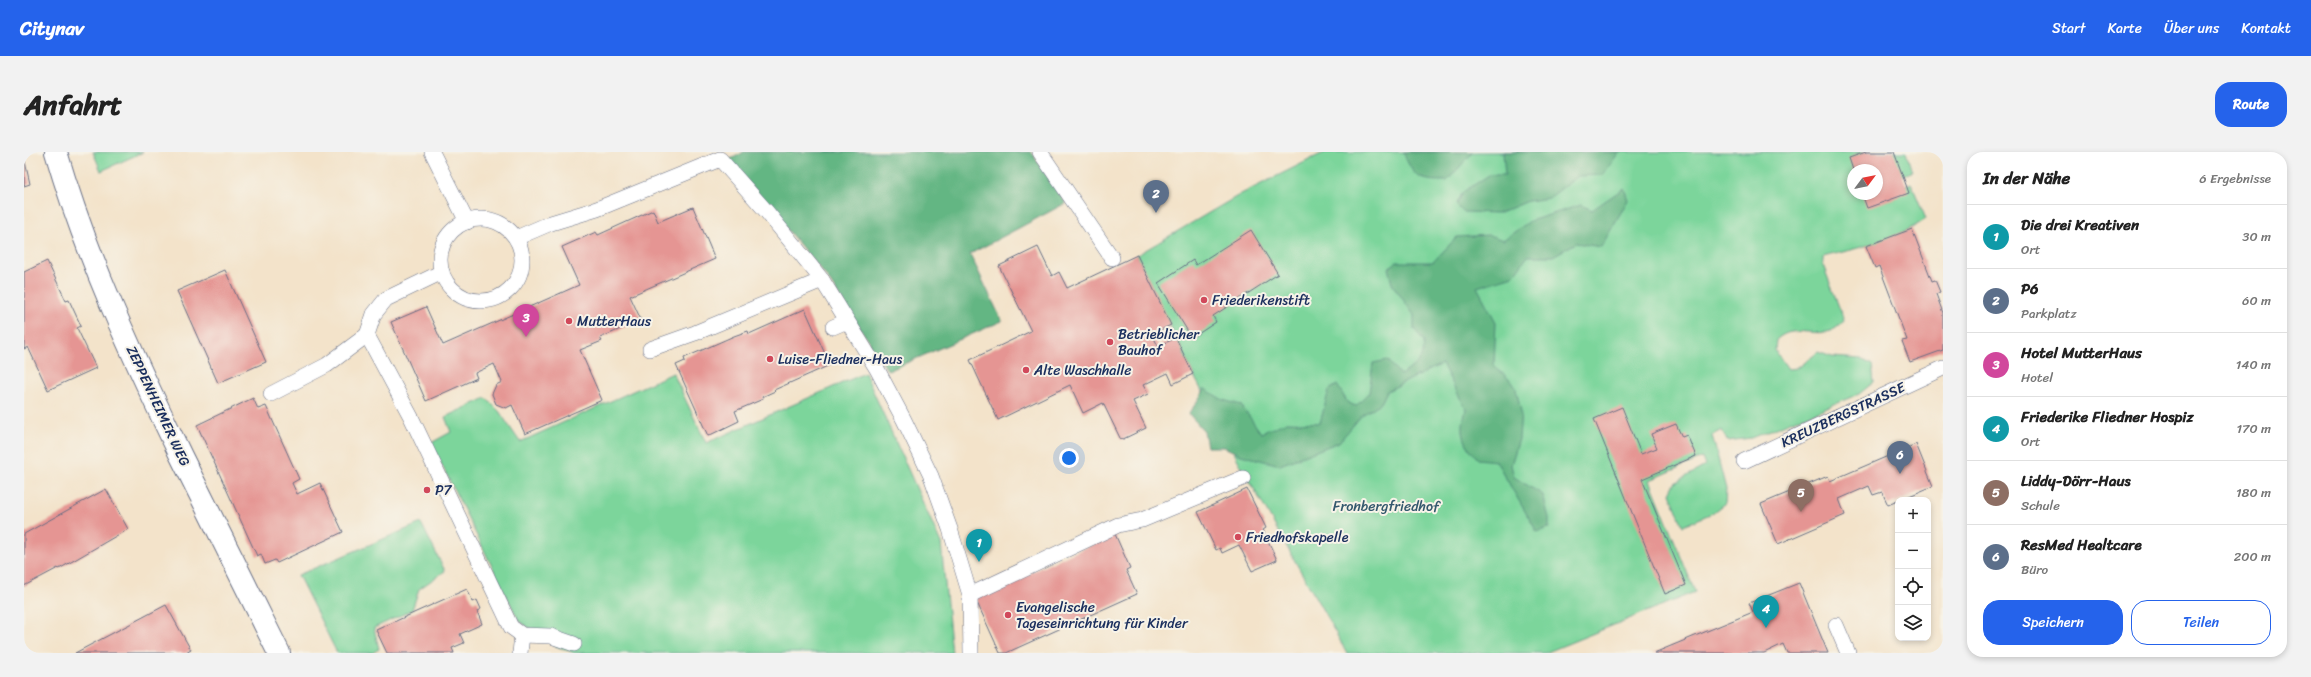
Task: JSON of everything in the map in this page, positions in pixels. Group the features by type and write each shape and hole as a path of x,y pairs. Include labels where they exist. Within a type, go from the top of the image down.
{"street":[{"name":"ZEPPENHEIMER WEG","path":"56,152 83,235 147,384 279,653"}],"lane":[{"path":"432,152 467,222"},
{"path":"1040,152 1112,258"},
{"path":"516,238 551,223 597,209 726,156 767,212 822,280 877,369 931,476 950,529 970,595 971,653"},
{"path":"480,219 494,222 506,228 516,238 521,255 520,273 511,288 497,298 484,301 470,300 458,294 448,284 442,272 440,260 442,248 448,237 456,228 467,222 480,219"},
{"path":"271,394 327,365 367,335 374,314 386,299 442,272"},
{"path":"650,349 695,333 822,280"},
{"path":"833,327 847,320"},
{"path":"367,335 511,627 522,635 551,636 574,644"},
{"name":"KREUZBERGSTRASSE","path":"1744,461 1943,368"},
{"path":"970,595 1118,526 1142,520 1243,478"},
{"path":"1836,625 1848,653"},
{"path":"520,653 522,635"}],"green space":[{"path":"93,152 143,152 101,171"},
{"path":"744,152 1031,152 1066,203 970,254 1002,321 888,371 826,276 729,160"},
{"name":"Fronbergfriedhof","path":"1325,152 1906,152 1912,172 1889,180 1894,190 1911,183 1926,219 1902,233 1889,238 1863,247 1823,257 1823,265 1844,320 1836,328 1828,332 1793,332 1784,334 1776,340 1775,350 1788,369 1798,368 1818,352 1832,357 1862,359 1872,365 1874,382 1859,394 1751,438 1727,441 1722,430 1712,435 1726,489 1725,503 1712,513 1683,526 1670,493 1675,483 1705,466 1702,458 1650,480 1695,592 1545,653 1347,653 1240,464 1193,374 1137,255 1241,194"},
{"path":"1403,152 1473,152 1447,181 1437,181 1423,179 1414,173 1410,168"},
{"path":"1503,152 1619,152 1603,175 1578,176 1549,198 1528,201 1500,213 1463,212 1456,205 1463,192 1489,175 1505,175"},
{"path":"1624,188 1628,200 1601,247 1576,243 1553,256 1528,256 1513,276 1477,287 1496,322 1494,365 1515,385 1521,411 1519,439 1511,465 1514,477 1543,495 1549,518 1549,528 1537,532 1496,461 1478,459 1469,447 1463,430 1466,409 1442,364 1387,391 1381,403 1362,415 1339,442 1280,465 1241,455 1224,447 1207,447 1204,431 1189,414 1205,389 1223,400 1241,405 1261,433 1287,422 1320,423 1329,390 1337,385 1348,403 1356,406 1369,393 1373,363 1388,360 1400,375 1414,366 1418,362 1424,348 1424,341 1414,329 1414,315 1392,284 1388,268 1397,262 1433,262 1457,237 1489,235 1503,240 1530,221 1581,205 1592,210"},
{"path":"673,373 706,443 865,373 941,543 952,653 575,653 553,645 519,621 431,443 451,432 445,417 486,398 499,411 520,442"},
{"path":"421,523 445,571 419,589 412,610 374,628 379,649 372,653 337,653 298,575"}],"building":[{"path":"1866,152 1894,152 1909,193 1867,208 1864,200 1883,200 1883,164 1851,164 1849,158"},
{"path":"24,157 30,184 24,186"},
{"name":"MutterHaus","path":"693,207 715,259 630,296 641,320 600,338 602,341 580,350 602,400 525,434 512,405 506,408 496,404 492,394 496,385 502,382 494,364 475,373 477,378 426,401 391,322 426,307 443,345 579,285 562,247 596,232 598,235 653,210 658,222"},
{"path":"1912,229 1932,281 1935,280 1940,292 1936,294 1943,313 1943,350 1910,362 1902,341 1907,340 1879,266 1875,268 1866,246"},
{"name":"Friederikenstift","path":"1251,230 1278,274 1213,316 1216,322 1192,338 1158,283 1193,260 1196,265"},
{"name":"Betrieblicher Bauhof","path":"1038,247 1052,276 1059,272 1067,288 1137,255 1171,325 1152,334 1158,346 1176,338 1193,374 1173,384 1168,373 1143,385 1148,394 1133,401 1146,428 1121,440 1103,403 1083,413 1070,385 998,420 970,360 1031,331 999,266"},
{"path":"47,261 66,301 69,300 81,326 77,328 96,368 48,390 28,347 24,349 24,272"},
{"path":"225,270 266,362 218,383 177,291"},
{"name":"Luise-Fliedner-Haus","path":"805,309 830,365 774,390 775,391 762,397 763,399 735,411 739,421 708,436 676,365 685,361 684,358 734,336 748,331 749,334"},
{"path":"253,398 258,409 266,406 299,479 292,483 297,494 320,483 343,532 277,563 275,560 265,564 261,554 257,556 197,425"},
{"path":"1622,407 1641,454 1657,448 1651,434 1676,424 1682,437 1687,435 1696,456 1642,479 1686,585 1665,594 1594,419"},
{"path":"1916,444 1933,486 1907,497 1895,497 1895,502 1888,505 1882,492 1873,495 1869,486 1839,499 1845,515 1778,544 1761,504 1828,476 1830,481"},
{"path":"106,489 128,529 59,569 58,568 24,586 24,534"},
{"name":"Friedhofskapelle","path":"1247,489 1266,528 1263,530 1277,560 1252,571 1239,545 1222,553 1220,548 1216,550 1198,512"},
{"path":"1115,534 1130,568 1126,570 1137,594 1006,653 1000,653 975,598"},
{"path":"1799,583 1828,653 1787,653 1783,644 1764,653 1654,653 1753,612 1749,603"},
{"path":"467,589 473,602 477,600 481,609 477,611 482,624 460,634 464,643 452,648 454,653 387,653 376,630"},
{"path":"166,605 191,650 186,653 75,653"}],"place":[{"name":"P6","path":"1156,213"},
{"name":"Friederikenstift","path":"1204,300"},
{"name":"MutterHaus","path":"569,321"},
{"name":"Hotel MutterHaus","path":"526,337"},
{"name":"Betrieblicher Bauhof","path":"1110,342"},
{"name":"Luise-Fliedner-Haus","path":"770,359"},
{"name":"Alte Waschhalle","path":"1026,370"},
{"name":"ResMed Healtcare","path":"1900,474"},
{"name":"P7","path":"427,490"},
{"name":"Liddy-Dörr-Haus","path":"1801,512"},
{"name":"Friedhofskapelle","path":"1238,537"},
{"name":"Die drei Kreativen","path":"979,562"},
{"name":"Evangelische Tageseinrichtung für Kinder","path":"1008,615"},
{"name":"Friederike Fliedner Hospiz","path":"1766,628"}]}
